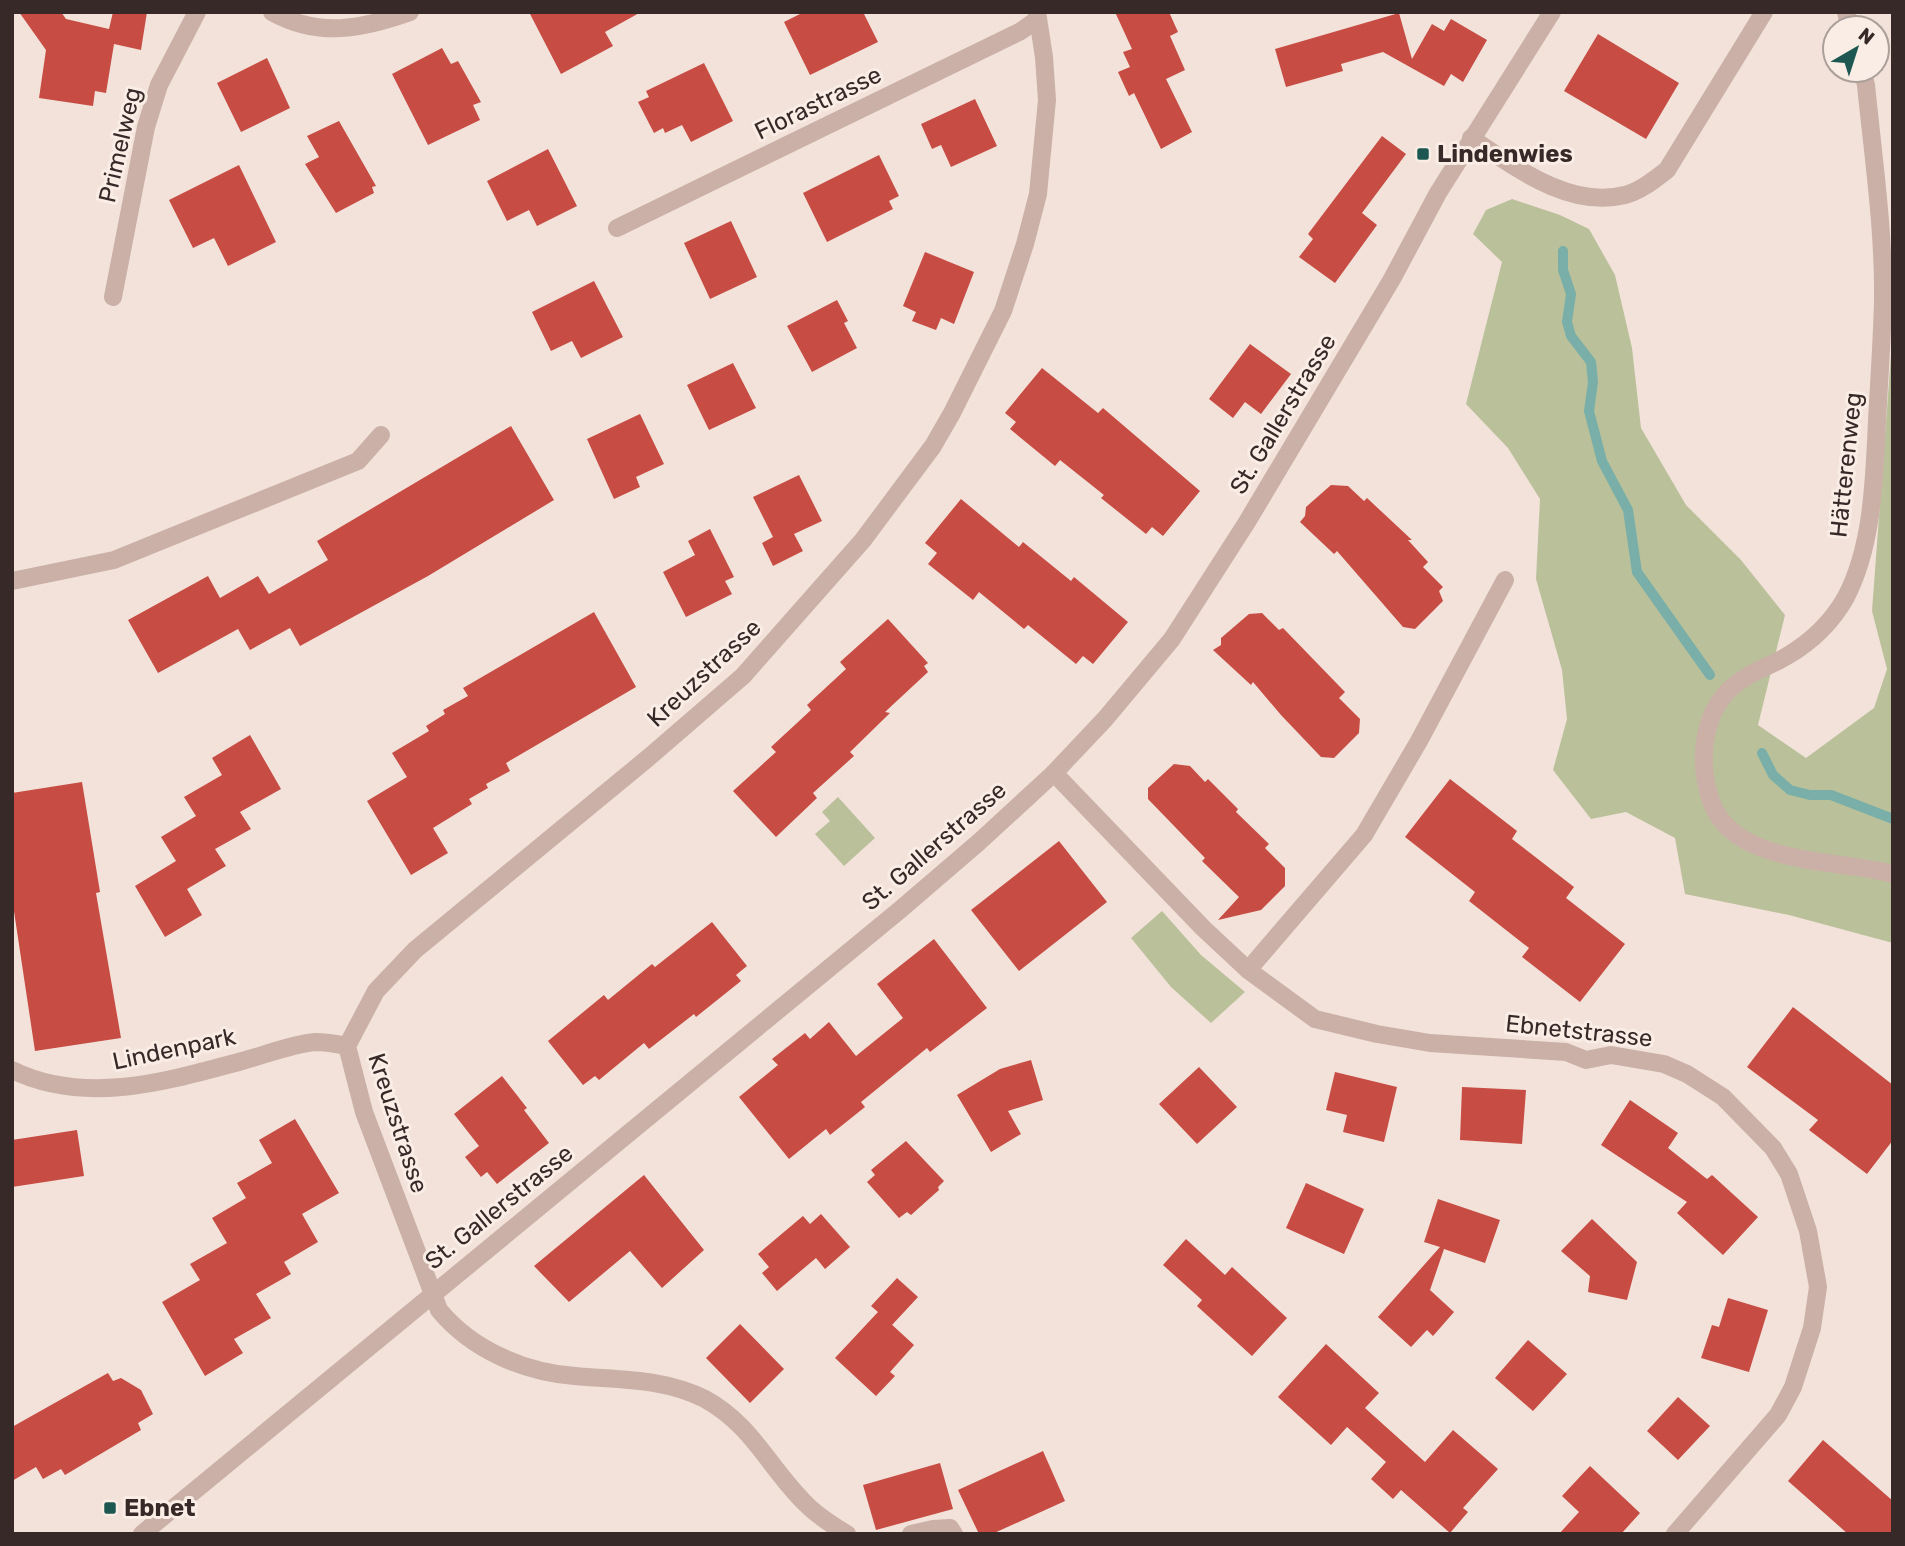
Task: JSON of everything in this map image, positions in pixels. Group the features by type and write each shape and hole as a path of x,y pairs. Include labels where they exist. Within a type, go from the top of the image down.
{"street":[{"name":"Primelweg","path":"113,297 146,127 159,85 197,12"},
{"path":"272,12 289,22 338,30 357,28 410,12"},
{"name":"St. Gallerstrasse","path":"142,1534 901,909 1054,773 1156,660 1189,614 1392,279 1471,138 1552,12"},
{"path":"1471,138 1550,187 1593,198 1626,195 1649,184 1667,170 1764,12"},
{"name":"Florastrasse","path":"617,228 1021,32 1038,15"},
{"name":"Kreuzstrasse","path":"847,1534 804,1502 735,1418 705,1400 676,1386 648,1381 571,1376 512,1362 489,1351 452,1326 439,1310 363,1112 347,1045 376,991 415,950 743,676 863,540 929,453 952,414 1003,312 1032,219 1038,194 1047,100 1038,15"},
{"name":"Hätterenweg","path":"1866,84 1883,299 1874,487 1860,565 1832,620 1789,655 1739,682 1719,702 1705,733 1705,766 1711,802 1726,825 1752,845 1800,859 1869,867 1893,874"},
{"path":"12,581 114,560 358,461 381,435"},
{"path":"1248,970 1364,835 1419,741 1505,580"},
{"name":"Ebnetstrasse","path":"1054,773 1203,928 1248,970 1315,1019 1430,1043 1566,1052 1587,1060 1611,1055 1664,1065 1687,1074 1723,1097 1773,1148 1789,1174 1808,1231 1818,1287 1812,1328 1793,1387 1778,1415 1675,1534"},
{"name":"Lindenpark","path":"12,1070 51,1085 104,1088 143,1086 314,1042 347,1045"},
{"path":"911,1534 933,1528 950,1528 954,1534"}],"green space":[{"path":"1512,199 1560,215 1589,229 1615,275 1632,348 1641,428 1686,505 1741,560 1785,615 1758,725 1806,758 1874,708 1887,669 1872,611 1893,328 1893,943 1789,915 1685,894 1675,838 1626,812 1591,819 1553,770 1567,719 1562,670 1536,579 1540,499 1508,448 1466,404 1502,262 1473,234 1486,210"},
{"path":"838,797 875,838 844,866 815,834 830,821 822,812"},
{"path":"1162,911 1201,955 1245,992 1211,1023 1171,987 1131,938"}],"building":[{"path":"19,12 61,12 66,19 109,29 113,12 147,12 141,50 114,44 106,93 95,91 93,106 39,98 46,50"},
{"path":"529,12 641,12 605,32 613,46 561,74"},
{"path":"804,12 863,12 878,42 810,75 784,22"},
{"path":"1115,12 1169,12 1178,32 1170,36 1185,70 1166,79 1192,132 1161,149 1134,93 1129,96 1118,72 1130,67 1123,52 1132,49"},
{"path":"1399,13 1412,59 1432,24 1444,31 1451,19 1487,40 1463,82 1451,74 1444,86 1383,52 1341,64 1343,71 1286,87 1275,49"},
{"path":"1598,34 1679,83 1646,139 1564,91"},
{"path":"442,48 451,64 458,61 481,102 473,105 480,120 428,145 392,74"},
{"path":"267,58 290,108 241,132 217,83"},
{"path":"704,63 733,121 691,142 682,125 665,133 663,128 654,133 638,102 649,97 646,91"},
{"path":"975,99 997,146 951,167 941,145 932,149 921,124"},
{"path":"339,121 376,186 372,187 374,193 336,213 305,164 319,157 307,136"},
{"path":"1382,136 1406,154 1362,213 1377,225 1335,283 1299,257 1313,239 1308,234"},
{"path":"548,149 577,206 537,226 529,210 507,221 487,181"},
{"path":"879,155 899,196 889,201 893,209 827,242 803,193"},
{"path":"239,165 276,242 228,266 214,238 193,248 169,200"},
{"path":"731,221 757,277 710,299 684,243"},
{"path":"925,252 974,272 954,324 941,318 936,330 912,321 916,312 903,306"},
{"path":"594,281 623,337 581,358 572,341 551,351 532,312"},
{"path":"837,300 848,321 844,323 857,348 812,372 787,326"},
{"path":"1250,344 1291,374 1261,414 1245,402 1233,418 1209,399"},
{"path":"733,363 756,408 709,430 687,385"},
{"path":"1042,368 1098,413 1103,408 1200,491 1163,536 1152,527 1146,534 1101,498 1104,495 1060,460 1055,466 1010,429 1016,422 1005,413"},
{"path":"640,414 664,464 636,477 640,487 614,499 587,439"},
{"path":"511,426 554,500 428,576 300,646 290,628 250,650 238,629 158,673 128,620 208,576 220,598 258,576 269,594 328,560 317,541"},
{"path":"799,475 822,521 794,534 803,551 773,566 762,543 773,537 753,497"},
{"path":"1331,485 1348,486 1364,501 1367,498 1412,540 1408,540 1428,562 1423,567 1443,587 1439,591 1443,601 1415,629 1403,627 1337,551 1334,554 1300,522 1305,516 1306,507"},
{"path":"961,499 1019,547 1023,542 1071,581 1074,577 1128,622 1093,664 1083,656 1076,664 1028,625 1024,629 979,592 973,600 928,564 937,553 925,543"},
{"path":"710,529 734,577 725,581 732,594 686,617 663,572 695,555 688,541"},
{"path":"594,612 636,687 506,763 510,771 486,784 488,788 469,799 472,804 433,828 448,853 411,875 367,801 407,777 392,753 429,731 426,726 445,714 443,710 468,696 463,688"},
{"path":"1262,613 1279,630 1283,628 1345,692 1339,698 1360,719 1359,733 1334,758 1321,757 1253,682 1251,685 1213,650 1221,645 1221,638 1249,614"},
{"path":"888,619 928,663 924,666 928,672 885,712 890,713 850,752 854,756 813,793 817,798 776,837 733,791 776,752 771,747 811,710 807,705 846,669 840,662"},
{"path":"250,735 281,789 240,812 251,829 215,849 226,866 187,889 202,915 165,937 135,886 176,861 161,837 196,816 184,797 222,775 212,758"},
{"path":"1174,764 1190,766 1205,782 1208,779 1238,809 1236,812 1269,844 1265,848 1285,868 1285,886 1261,910 1218,920 1239,897 1202,861 1205,858 1148,799 1148,788"},
{"path":"1450,779 1517,831 1512,839 1574,887 1566,898 1625,944 1580,1002 1522,957 1529,948 1469,901 1475,892 1405,837"},
{"path":"82,782 100,892 96,893 121,1038 35,1051 12,898 12,793"},
{"path":"1059,841 1107,902 1019,971 971,910"},
{"path":"712,922 747,966 736,975 741,981 696,1017 694,1014 649,1049 644,1043 599,1080 595,1076 583,1085 548,1041 604,995 608,1000 652,964 655,967"},
{"path":"934,939 987,1008 930,1052 927,1048 861,1102 865,1107 830,1135 826,1129 789,1159 739,1097 778,1065 772,1059 805,1033 810,1039 829,1022 856,1056 903,1018 877,984"},
{"path":"1793,1007 1893,1085 1893,1140 1867,1174 1809,1130 1818,1120 1747,1067"},
{"path":"1031,1060 1043,1100 1008,1111 1021,1134 991,1152 957,1095 1000,1069"},
{"path":"1199,1067 1237,1107 1197,1144 1159,1104"},
{"path":"1335,1072 1397,1087 1384,1142 1343,1132 1347,1115 1326,1110"},
{"path":"502,1076 549,1143 497,1184 487,1172 481,1177 465,1157 479,1146 454,1114"},
{"path":"1462,1087 1526,1090 1522,1144 1460,1140"},
{"path":"1630,1100 1678,1133 1668,1148 1707,1179 1712,1175 1758,1217 1723,1255 1677,1213 1687,1202 1601,1145"},
{"path":"295,1119 339,1193 302,1214 318,1242 284,1262 291,1274 256,1294 271,1318 234,1339 243,1353 205,1376 162,1302 200,1280 190,1264 227,1243 212,1218 246,1198 237,1183 272,1163 259,1140"},
{"path":"77,1130 84,1176 12,1187 12,1140"},
{"path":"906,1141 944,1181 938,1187 939,1190 911,1215 907,1212 899,1218 867,1182 875,1175 871,1170"},
{"path":"644,1175 704,1250 662,1288 630,1251 569,1302 534,1266"},
{"path":"1306,1183 1364,1209 1344,1254 1286,1228"},
{"path":"1438,1199 1500,1220 1485,1263 1444,1249 1430,1290 1454,1312 1433,1336 1427,1330 1411,1347 1378,1317 1440,1247 1424,1242"},
{"path":"821,1214 850,1247 825,1269 816,1258 777,1291 762,1273 769,1267 758,1254 803,1216 810,1224"},
{"path":"1592,1219 1637,1262 1627,1300 1588,1292 1590,1276 1561,1251"},
{"path":"1186,1239 1225,1275 1232,1267 1287,1318 1252,1356 1197,1306 1202,1300 1163,1265"},
{"path":"897,1278 918,1297 892,1325 914,1345 890,1372 895,1376 876,1396 835,1358 878,1312 871,1306"},
{"path":"1728,1298 1768,1310 1749,1372 1701,1358 1712,1325 1719,1327"},
{"path":"740,1324 784,1369 750,1403 706,1358"},
{"path":"1528,1340 1567,1374 1533,1411 1495,1378"},
{"path":"1326,1344 1379,1393 1365,1408 1425,1462 1453,1430 1498,1469 1463,1508 1468,1512 1450,1533 1401,1490 1393,1499 1371,1479 1386,1462 1347,1427 1331,1445 1278,1397"},
{"path":"108,1373 113,1381 121,1378 141,1390 153,1414 138,1423 141,1430 65,1475 61,1469 43,1479 36,1467 12,1481 12,1427"},
{"path":"1678,1397 1710,1426 1678,1460 1647,1431"},
{"path":"1823,1440 1893,1501 1893,1534 1848,1534 1788,1481"},
{"path":"1043,1451 1065,1501 992,1534 979,1534 958,1490"},
{"path":"940,1463 953,1509 876,1530 863,1485"},
{"path":"1590,1466 1640,1513 1621,1534 1559,1534 1579,1512 1562,1496"}],"waterway":[{"path":"1563,251 1563,270 1571,294 1567,322 1571,336 1591,362 1593,382 1589,411 1602,461 1628,510 1637,572 1710,675"},
{"path":"1762,753 1773,775 1790,790 1810,795 1831,795 1893,819"}],"place":[{"name":"Lindenwies","path":"1423,154"},
{"name":"Ebnet","path":"110,1508"}]}
